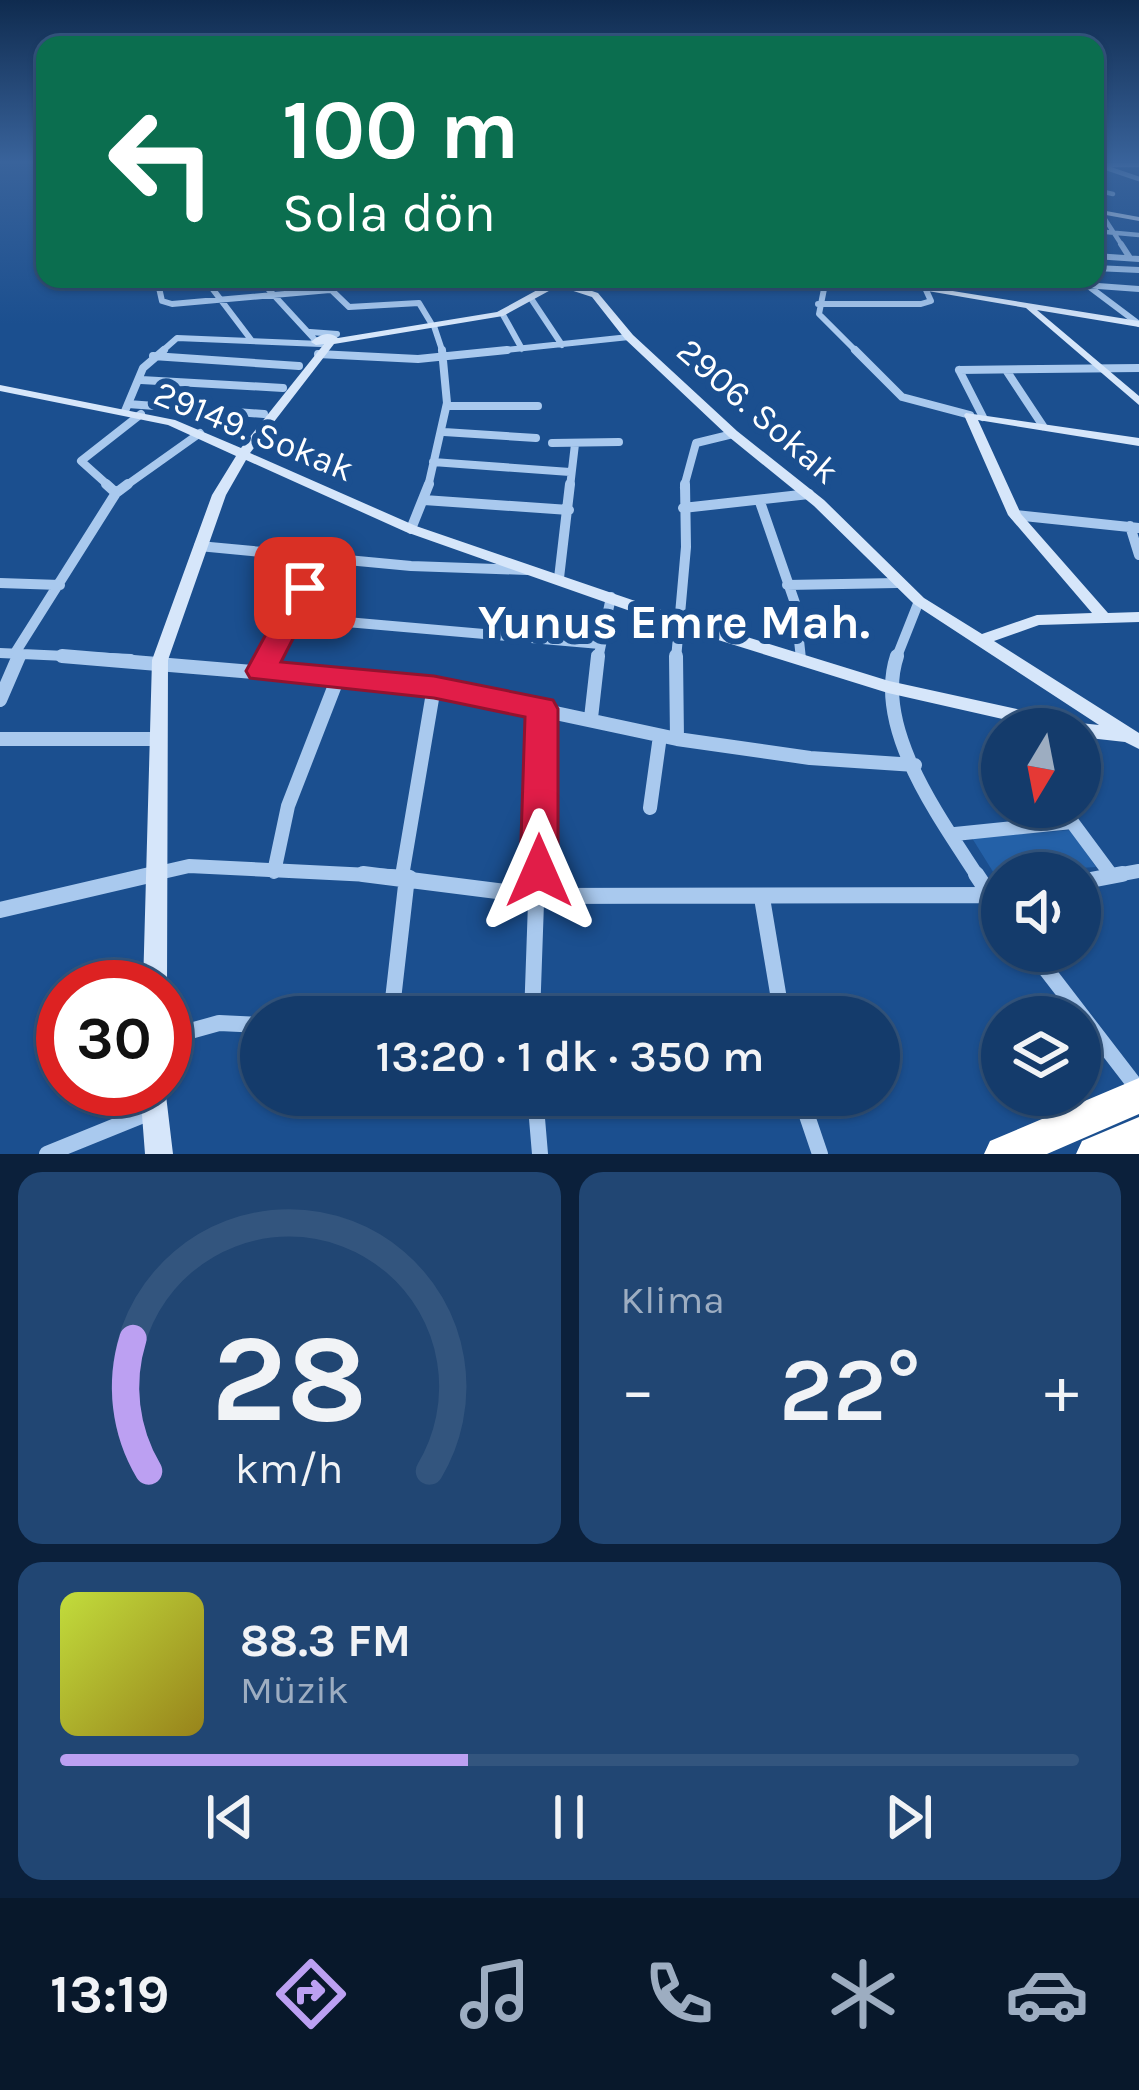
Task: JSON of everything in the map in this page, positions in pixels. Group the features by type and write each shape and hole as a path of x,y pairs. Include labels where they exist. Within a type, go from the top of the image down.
{"highway":[{"path":"1003,1154 1139,1093"},
{"path":"1095,1154 1139,1136"}],"street":[{"path":"1104,219 1134,258"},
{"path":"1104,232 1139,236"},
{"path":"1104,256 1134,258"},
{"path":"1104,268 1139,270"},
{"path":"160,288 164,303 226,303 329,290 352,308 420,303 446,357 449,406 424,500 411,529"},
{"path":"214,288 252,341"},
{"path":"266,288 321,340 446,357 629,337"},
{"path":"433,325 505,308 541,288"},
{"path":"264,414 126,408 154,356 182,338 321,340 433,325 502,313 532,301 547,288"},
{"name":"2906. Sokak","path":"576,288 596,296 629,337 733,434 809,494 919,601 1138,739"},
{"path":"823,288 818,304 822,319 902,398 976,416 1139,442"},
{"path":"921,288 1139,324"},
{"path":"978,288 987,300"},
{"path":"1088,288 1139,289"},
{"path":"1088,288 1139,324"},
{"path":"818,304 921,304 931,301 926,290"},
{"path":"532,301 562,344"},
{"path":"1028,307 1139,402"},
{"path":"502,313 522,349"},
{"path":"245,452 244,440 321,340"},
{"path":"155,960 160,660 219,495 321,340"},
{"path":"154,356 299,366"},
{"path":"1102,615 1016,515 959,370 1139,368"},
{"path":"1006,370 1043,426"},
{"path":"141,380 284,388"},
{"name":"29149. Sokak","path":"0,388 126,408 245,452 411,529 888,688 981,708"},
{"path":"449,406 538,406"},
{"path":"116,493 81,461 141,414"},
{"path":"444,432 536,438"},
{"path":"0,700 12,653 116,493 200,433"},
{"path":"677,739 676,621 686,547 682,508 692,447 733,434"},
{"path":"551,443 619,442"},
{"path":"560,578 575,444"},
{"path":"433,463 570,472"},
{"path":"682,508 809,494"},
{"path":"424,500 569,510"},
{"path":"760,502 799,621 801,660"},
{"path":"1016,515 1135,527 1139,555"},
{"path":"198,546 320,559 536,570"},
{"path":"261,671 320,559"},
{"path":"788,585 897,583"},
{"path":"0,584 60,585"},
{"path":"591,718 611,597"},
{"path":"919,601 888,688 891,708 915,765 981,873"},
{"path":"979,641 1029,622 1102,615 1139,617"},
{"path":"290,617 600,644"},
{"path":"12,653 160,660 434,687 677,739 810,758 915,765"},
{"path":"274,872 288,806 337,680"},
{"path":"393,996 405,876 434,687"},
{"path":"533,996 542,709"},
{"name":"29149. Sokak","path":"1101,733 1138,739"},
{"path":"650,808 661,736"},
{"path":"0,740 158,739"},
{"path":"956,834 1072,822 1112,876"},
{"path":"0,910 188,866 405,876 537,896 981,895"},
{"path":"1101,878 1139,871"},
{"path":"762,898 778,996"},
{"path":"1048,972 1139,1093"},
{"path":"192,1031 219,1023 240,1024"},
{"path":"47,1154 122,1116"},
{"path":"146,1154 151,1116"},
{"path":"154,1116 158,1154"},
{"path":"537,1116 540,1154"},
{"path":"807,1116 820,1154"}],"shaded area":[{"path":"1070,830 1085,852 981,852 972,838"}],"district":[{"name":"Yunus Emre Mah.","path":"674,622"}],"route":[{"path":"305,588 261,671 434,687 542,709 538,724 539,871"}]}
